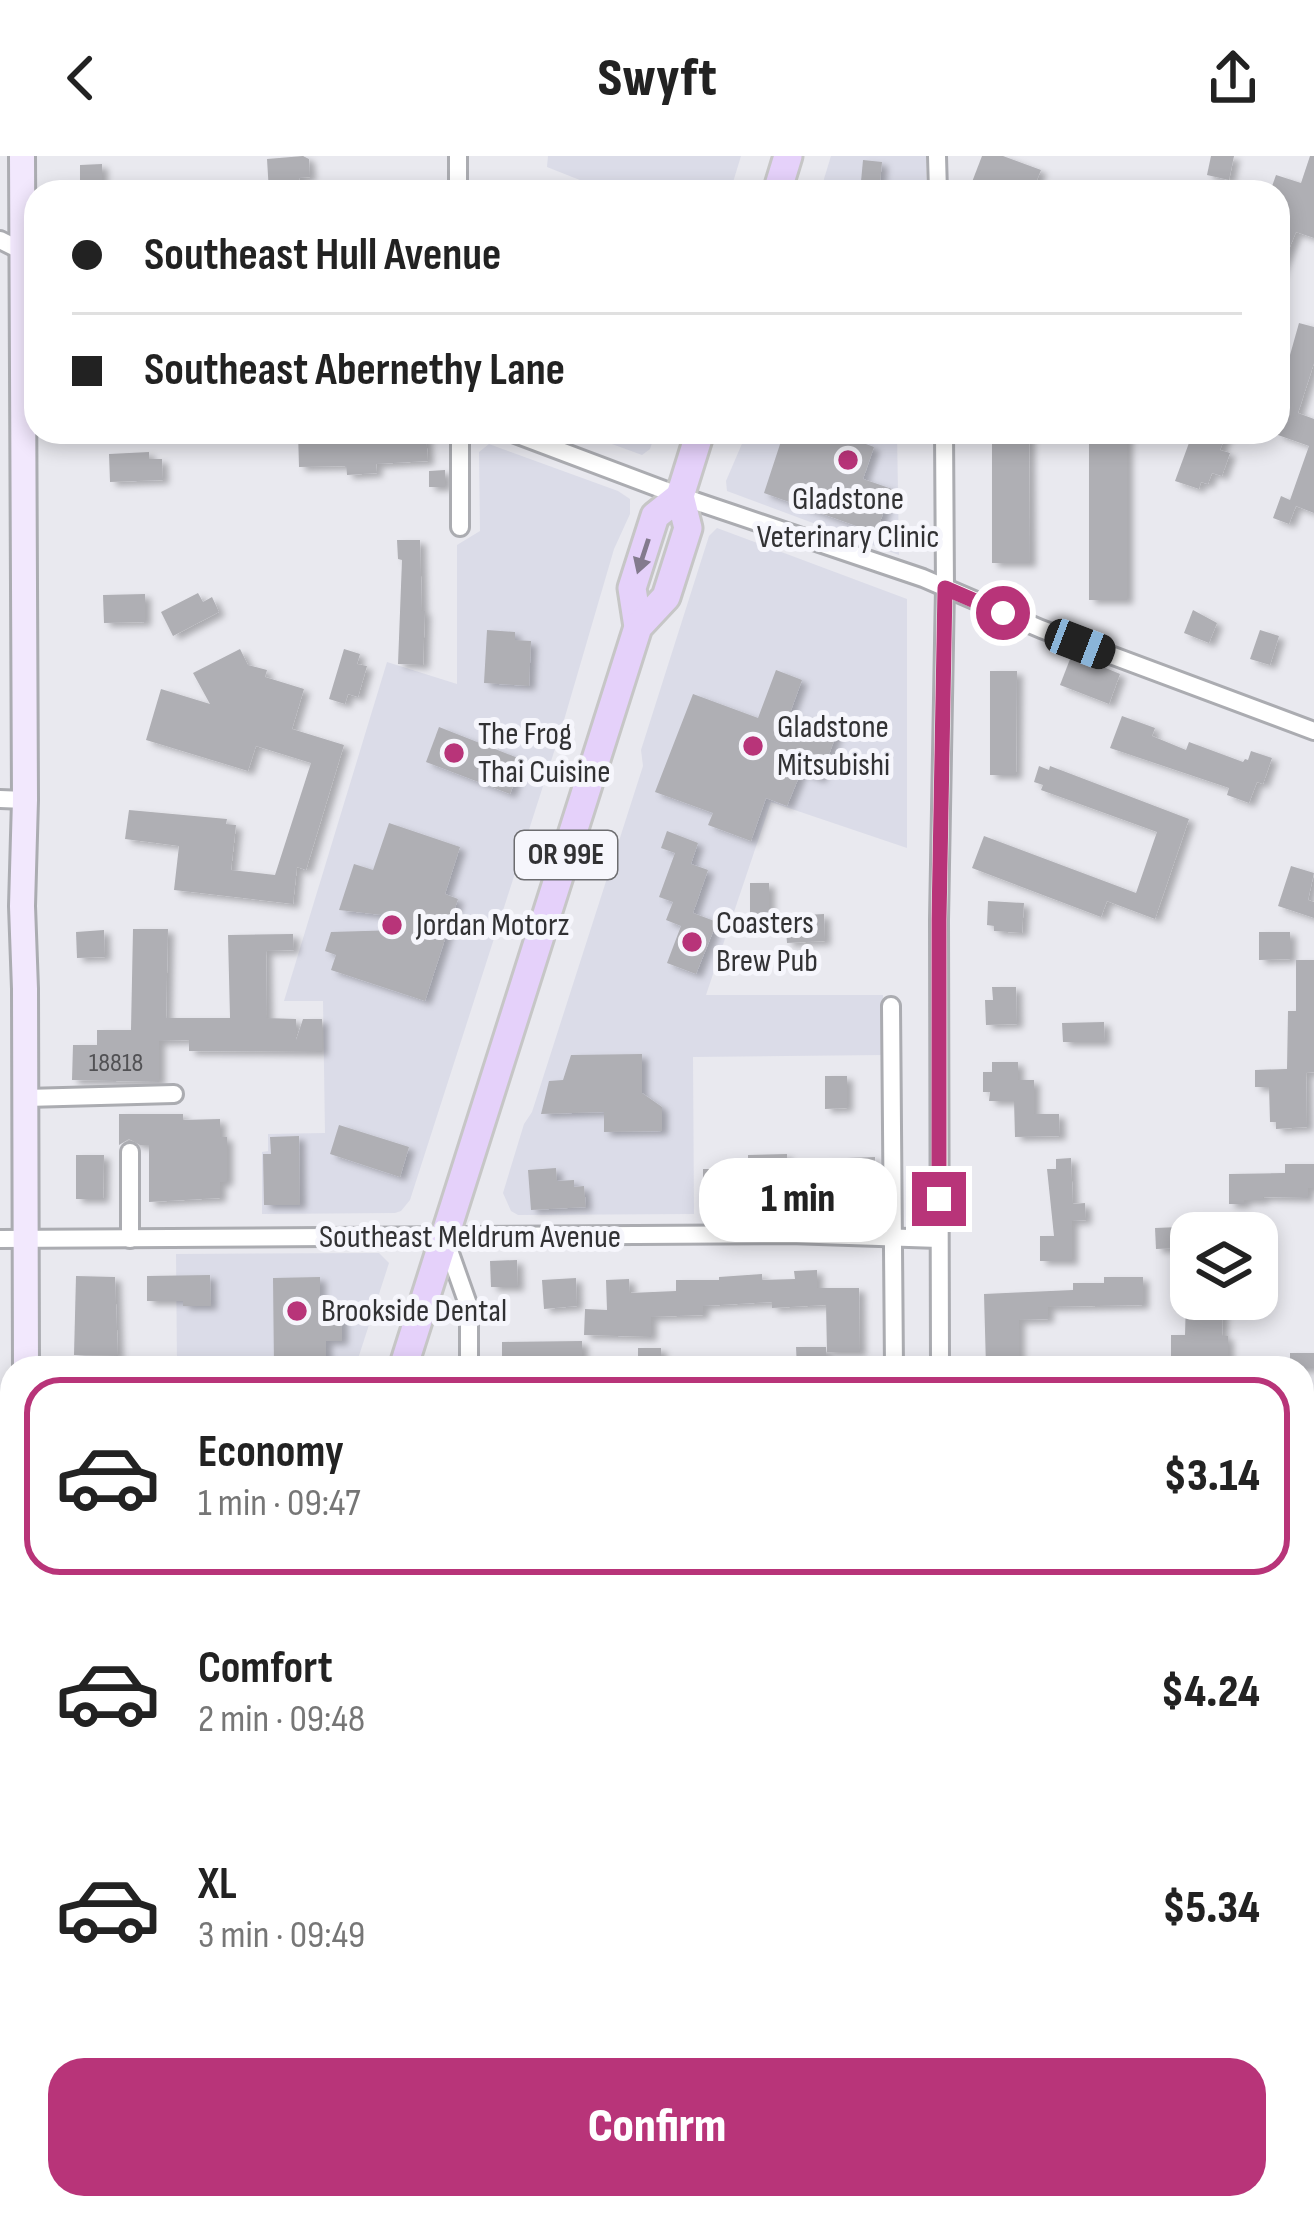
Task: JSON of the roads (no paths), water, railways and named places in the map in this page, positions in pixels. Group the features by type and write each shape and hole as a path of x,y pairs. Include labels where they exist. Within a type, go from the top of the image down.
{"main road":[{"name":"OR 99E","path":"407,1356 638,627 632,589 656,516 680,496 696,444"}],"street":[{"path":"22,156 12,800 22,906 26,1098 13,1239 25,1356"},
{"path":"460,444 460,527"},
{"path":"542,444 945,588 1314,731"},
{"path":"940,1356 944,444"},
{"path":"891,1006 894,1356"},
{"path":"26,1098 174,1094"},
{"path":"130,1152 130,1239"},
{"name":"Southeast Meldrum Avenue","path":"13,1239 788,1234 939,1239"},
{"path":"445,1238 469,1307 469,1356"}],"place":[{"name":"Gladstone Veterinary Clinic","path":"848,460"},
{"name":"Gladstone Mitsubishi","path":"753,746"},
{"name":"The Frog Thai Cuisine","path":"454,753"},
{"name":"Jordan Motorz","path":"392,925"},
{"name":"Coasters Brew Pub","path":"692,942"},
{"name":"Brookside Dental","path":"297,1311"}]}
